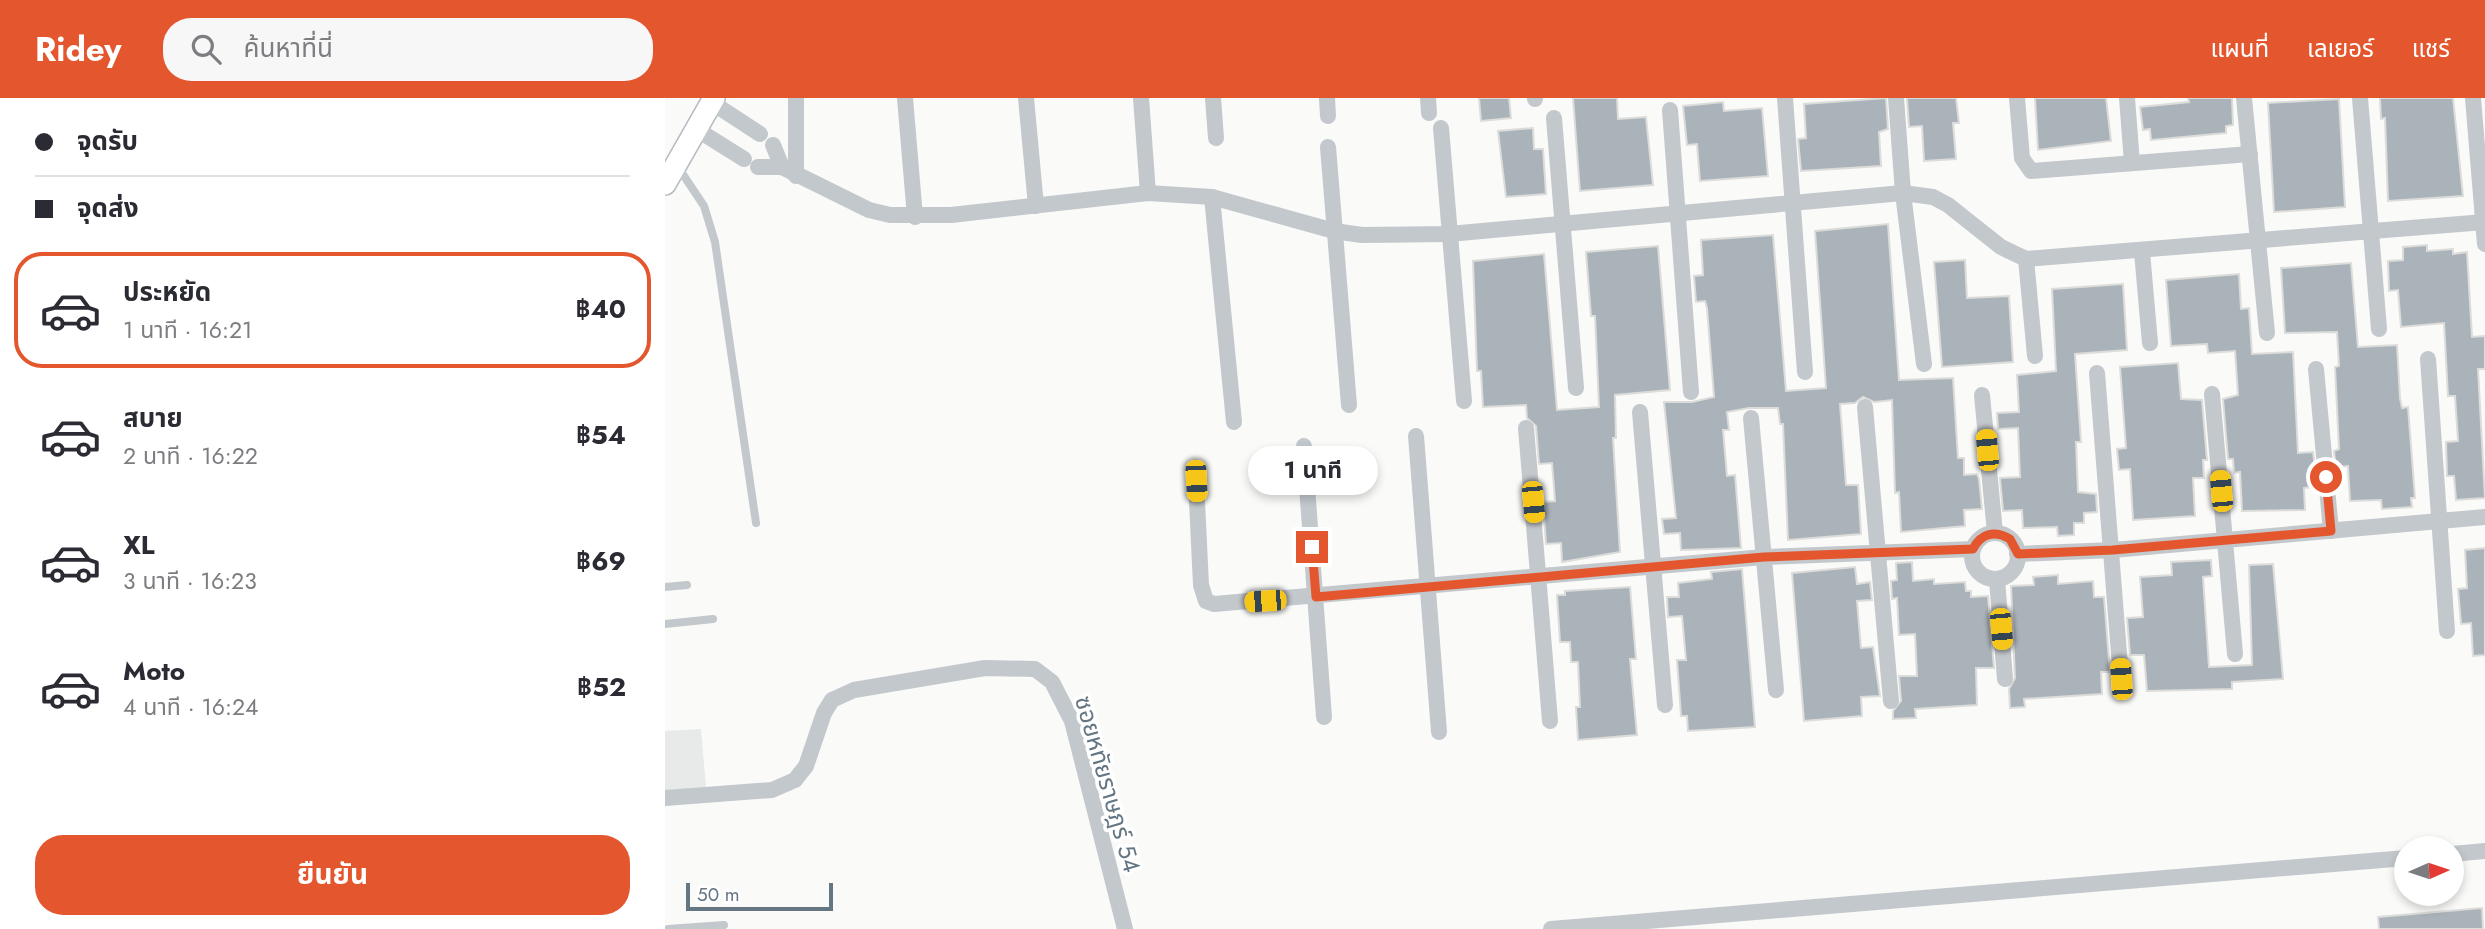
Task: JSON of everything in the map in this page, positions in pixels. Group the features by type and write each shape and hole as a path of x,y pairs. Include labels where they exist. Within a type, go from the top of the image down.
{"main road":[{"path":"665,184 712,100"}],"street":[{"path":"796,98 796,176"},
{"path":"905,98 915,217"},
{"path":"1026,98 1036,206"},
{"path":"1141,98 1148,193"},
{"path":"1213,98 1216,138"},
{"path":"1327,98 1328,116"},
{"path":"1785,98 1805,372"},
{"path":"1896,98 1903,193 1924,364"},
{"path":"2017,98 2022,158 2031,171 2249,154"},
{"path":"2127,98 2132,163"},
{"path":"2243,98 2267,333"},
{"path":"2360,98 2379,329"},
{"path":"2473,98 2485,244"},
{"path":"712,100 766,140 782,167"},
{"path":"1670,110 1691,392"},
{"path":"1554,118 1576,388"},
{"path":"1441,128 1464,401"},
{"path":"696,129 751,163 782,167 869,210 915,217 1148,193 1212,197 1334,231 1387,236 1449,234 1791,201 1903,193 1941,201 2001,247 2026,259 2142,252 2484,222"},
{"path":"1328,147 1349,405"},
{"path":"1212,197 1234,422"},
{"path":"2142,252 2150,343"},
{"path":"2026,259 2035,356"},
{"path":"2428,359 2442,522 2447,631"},
{"path":"2316,369 2331,531"},
{"path":"2097,373 2113,550 2121,679"},
{"path":"2212,394 2235,654"},
{"path":"1982,395 1995,533"},
{"path":"1865,407 1891,701"},
{"path":"1640,412 1665,705"},
{"path":"1751,418 1776,690"},
{"path":"1527,428 1550,721"},
{"path":"1416,436 1439,732"},
{"path":"1304,446 1324,717"},
{"path":"1196,481 1201,585 1206,601 1215,604 1652,569 1764,557 1973,549"},
{"path":"2018,554 2113,550 2485,517"},
{"path":"1995,533 2010,539 2018,554 2010,574 1997,580 1984,577 1975,568 1973,549 1984,536 1995,533"},
{"path":"1997,580 2005,678"},
{"name":"ซอยหทัยราษฎร์ 54","path":"665,798 772,790 795,780 806,766 824,713 832,700 854,690 985,668 1035,669 1052,682 1072,721 1125,929"},
{"path":"2464,853 2485,851"},
{"path":"1551,929 2394,859"}],"lane":[{"path":"676,164 704,206 715,242 756,523"},
{"path":"665,587 687,585"},
{"path":"665,624 713,619"},
{"path":"668,929 724,925"}],"shaded area":[{"path":"701,729 706,788 665,791 665,731"}],"building":[{"path":"1479,98 1509,98 1511,118 1481,121"},
{"path":"1573,98 1617,98 1618,119 1646,117 1653,185 1580,191"},
{"path":"1886,98 1888,129 1879,132 1881,166 1801,171 1798,139 1806,138 1804,104"},
{"path":"1907,98 1956,98 1959,123 1953,123 1956,159 1924,161 1922,126 1909,127"},
{"path":"2035,98 2106,98 2111,141 2038,150"},
{"path":"2188,98 2232,98 2233,125 2226,126 2226,133 2151,140 2150,129 2143,130 2140,107 2189,102"},
{"path":"2380,98 2453,98 2463,196 2388,201 2385,118 2381,119"},
{"path":"2339,99 2345,207 2274,212 2268,103"},
{"path":"1723,102 1724,111 1762,108 1768,176 1700,181 1697,144 1687,145 1683,106"},
{"path":"1533,128 1534,149 1543,149 1546,194 1506,197 1498,131"},
{"path":"1888,224 1899,380 1953,378 1958,458 1964,458 1964,475 1977,474 1982,509 1964,510 1965,526 1901,532 1899,492 1895,493 1892,400 1874,402 1863,397 1855,403 1840,404 1846,485 1858,485 1861,534 1788,540 1783,424 1780,424 1778,408 1749,408 1727,412 1729,430 1723,430 1727,476 1735,475 1741,548 1681,550 1680,533 1664,534 1662,519 1676,518 1664,402 1692,402 1714,397 1707,308 1705,301 1696,302 1694,276 1703,275 1701,240 1773,235 1786,391 1826,388 1815,231"},
{"path":"2427,245 2427,251 2453,249 2453,254 2467,252 2472,337 2485,336 2485,369 2478,369 2485,498 2456,500 2454,476 2447,476 2446,442 2458,441 2455,396 2448,396 2444,323 2401,327 2398,290 2389,291 2388,261 2403,260 2403,247"},
{"path":"1658,246 1670,390 1615,395 1616,438 1613,438 1620,552 1562,562 1561,543 1546,544 1543,502 1555,501 1552,463 1539,464 1536,426 1527,418 1526,405 1483,407 1481,371 1477,371 1473,261 1544,254 1557,410 1599,407 1595,316 1591,316 1586,252"},
{"path":"1965,260 1967,298 2009,296 2013,362 1942,367 1934,262"},
{"path":"2351,263 2358,347 2397,345 2400,398 2402,408 2408,407 2415,498 2411,498 2412,507 2382,509 2381,500 2350,501 2348,466 2336,467 2334,451 2339,449 2335,367 2339,366 2337,332 2285,333 2281,268"},
{"path":"2239,274 2241,309 2249,308 2252,354 2293,352 2298,453 2313,452 2315,468 2314,487 2304,488 2305,510 2242,511 2240,472 2234,473 2233,459 2228,459 2223,399 2238,395 2235,351 2208,353 2207,344 2171,346 2166,280"},
{"path":"2123,284 2127,350 2075,354 2081,442 2076,442 2078,492 2096,494 2097,512 2084,513 2084,523 2074,523 2074,535 2058,536 2057,527 2023,528 2022,510 2003,511 2000,478 2020,477 2018,428 1998,429 1997,413 2019,412 2017,375 2056,371 2052,289"},
{"path":"2178,363 2181,399 2202,400 2207,460 2203,460 2204,478 2193,478 2195,516 2133,520 2130,469 2119,470 2117,449 2126,448 2120,367"},
{"path":"2485,548 2485,655 2473,656 2471,623 2461,624 2458,589 2467,588 2465,550"},
{"path":"2211,560 2212,576 2203,577 2209,667 2252,665 2249,565 2273,564 2283,679 2232,682 2232,689 2147,691 2144,655 2130,655 2127,618 2143,617 2140,577 2172,575 2171,562"},
{"path":"1912,562 1913,581 1934,579 1934,584 1965,582 1966,591 1971,591 1971,597 1988,596 1994,668 1976,668 1977,705 1915,709 1916,718 1893,719 1893,711 1901,701 1899,676 1917,676 1915,634 1899,635 1897,598 1892,599 1891,581 1897,580 1896,563"},
{"path":"1855,567 1857,584 1870,582 1872,600 1857,601 1861,648 1873,647 1880,696 1861,697 1862,716 1804,721 1792,573"},
{"path":"1742,569 1755,727 1688,731 1687,716 1681,716 1677,660 1686,660 1682,616 1668,617 1667,597 1679,597 1678,583 1712,579 1711,572"},
{"path":"2058,575 2058,584 2093,581 2094,597 2104,597 2110,672 2101,672 2102,694 2024,699 2025,707 2010,708 2009,689 2015,678 2011,586 2034,585 2033,577"},
{"path":"1630,587 1636,659 1630,659 1637,735 1578,740 1578,662 1571,662 1570,642 1560,642 1557,595 1565,595 1565,591"},
{"path":"2482,908 2483,929 2379,929 2378,917"}],"route":[{"path":"1312,547 1316,597 1764,557 1973,549 1979,539 1995,533 2010,539 2018,554 2113,550 2331,531 2326,477"}]}
